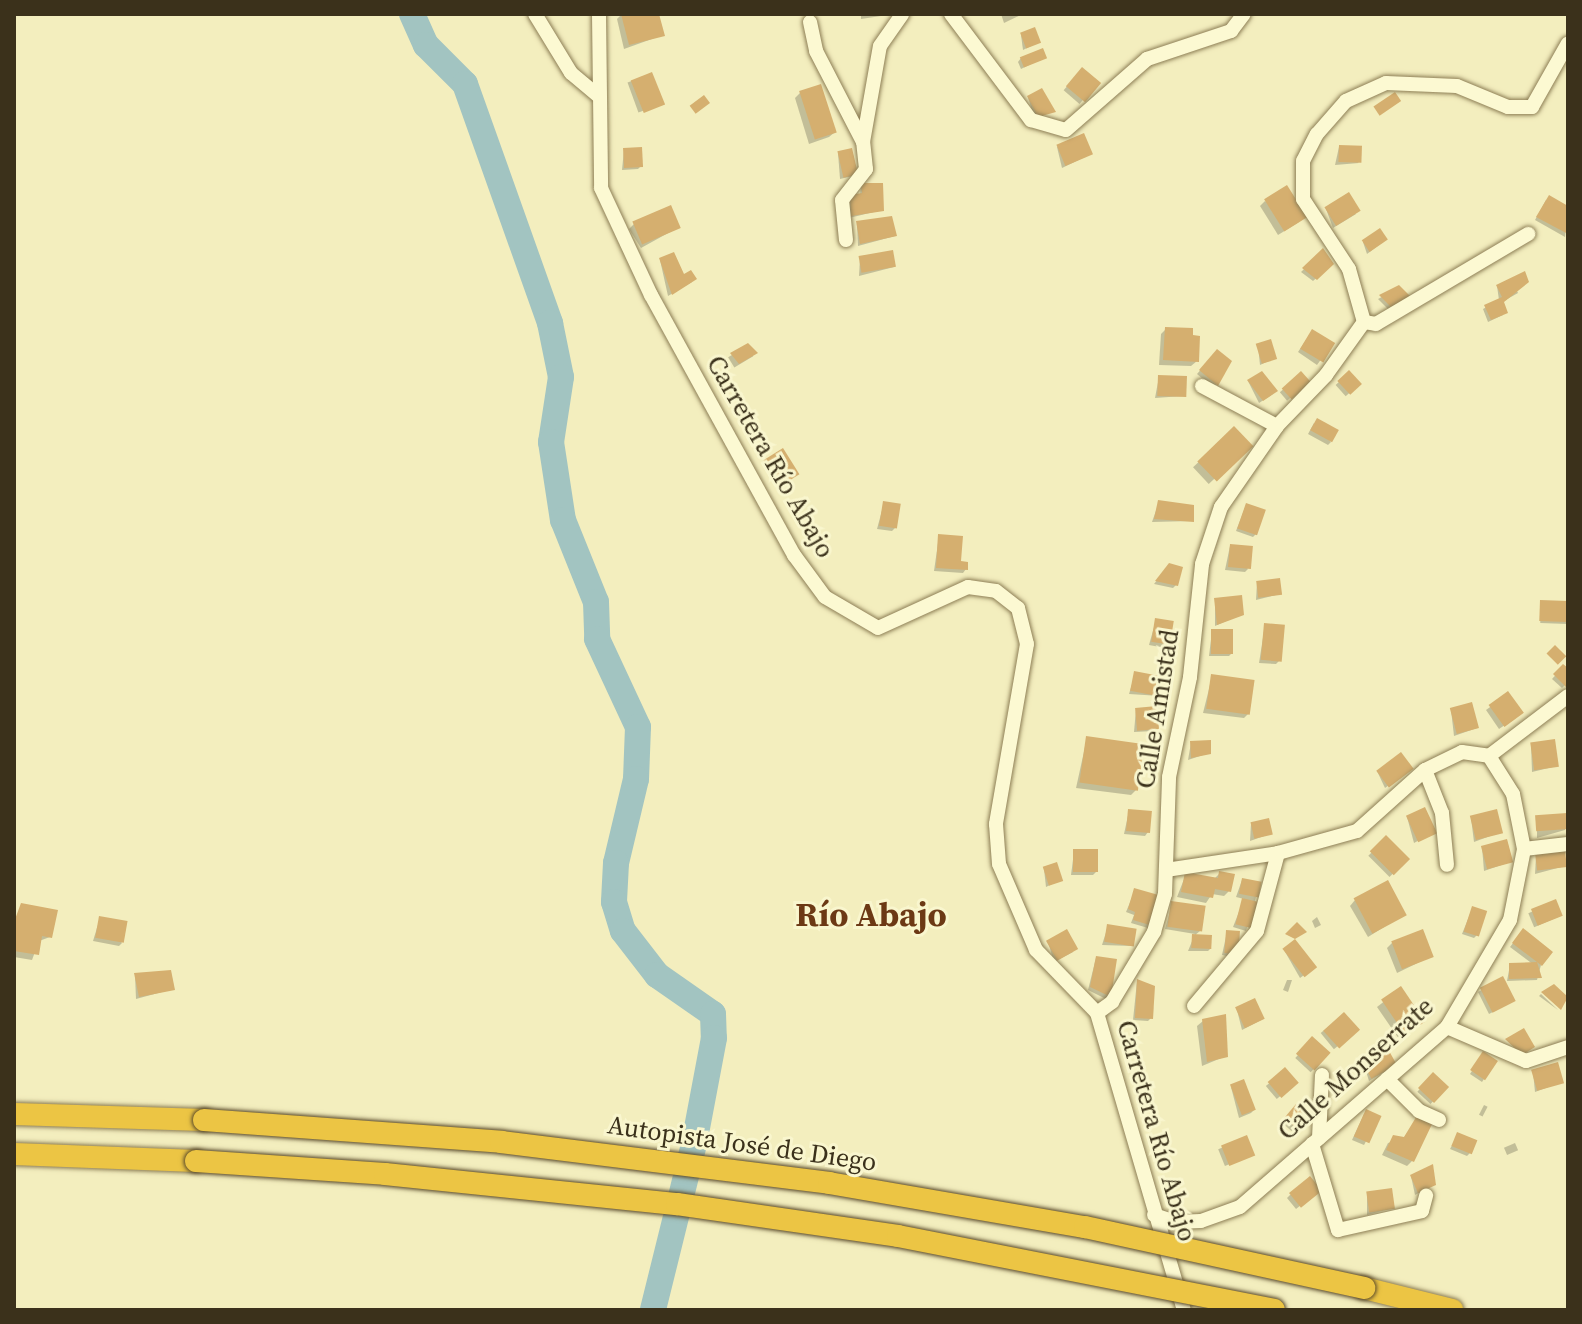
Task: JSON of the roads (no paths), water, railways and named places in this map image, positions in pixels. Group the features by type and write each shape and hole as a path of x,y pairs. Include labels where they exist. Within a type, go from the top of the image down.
{"highway":[{"name":"Autopista José de Diego","path":"14,1114 204,1120 515,1144 829,1183 1085,1227 1452,1310"},
{"path":"14,1154 196,1161 385,1174 677,1204 913,1239 1274,1310"}],"street":[{"path":"535,14 571,73 598,96"},
{"name":"Carretera Río Abajo","path":"599,14 601,188 651,295 794,555 825,597 878,628 968,587 996,591 1018,608 1027,644 996,824 999,864 1036,950 1097,1013 1184,1310"},
{"path":"846,240 842,200 866,169 863,142 880,46 902,14"},
{"path":"951,14 1031,120 1066,130 1147,59 1231,31 1244,14"},
{"path":"810,22 816,51 863,142"},
{"path":"1528,234 1376,324 1364,322 1349,269 1303,199 1303,161 1317,134 1346,101 1386,83 1457,86 1508,107 1532,107 1568,43"},
{"name":"Calle Amistad","path":"1097,1013 1112,1002 1154,932 1166,870 1169,777 1190,677 1202,564 1221,507 1283,422 1364,322"},
{"path":"1202,386 1283,422"},
{"path":"1166,870 1278,853 1357,831 1425,770 1462,752 1489,756 1568,696"},
{"name":"Calle Monserrate","path":"1154,1215 1175,1222 1201,1221 1240,1207 1447,1027 1510,920 1524,849 1513,794 1489,756"},
{"path":"1425,770 1442,813 1447,865"},
{"path":"1524,849 1568,844"},
{"path":"1194,1006 1257,931 1278,853"},
{"path":"1447,1027 1526,1061 1568,1047"},
{"path":"1322,1075 1316,1141 1338,1230 1422,1211 1426,1196"},
{"path":"1387,1079 1419,1111 1439,1120"}],"waterway":[{"path":"412,14 426,45 465,84 550,323 561,377 551,442 563,520 596,602 597,639 638,727 636,779 616,863 614,902 623,931 657,975 713,1014 714,1038 694,1144 653,1310"}],"district":[{"name":"Río Abajo","path":"871,915"}]}
